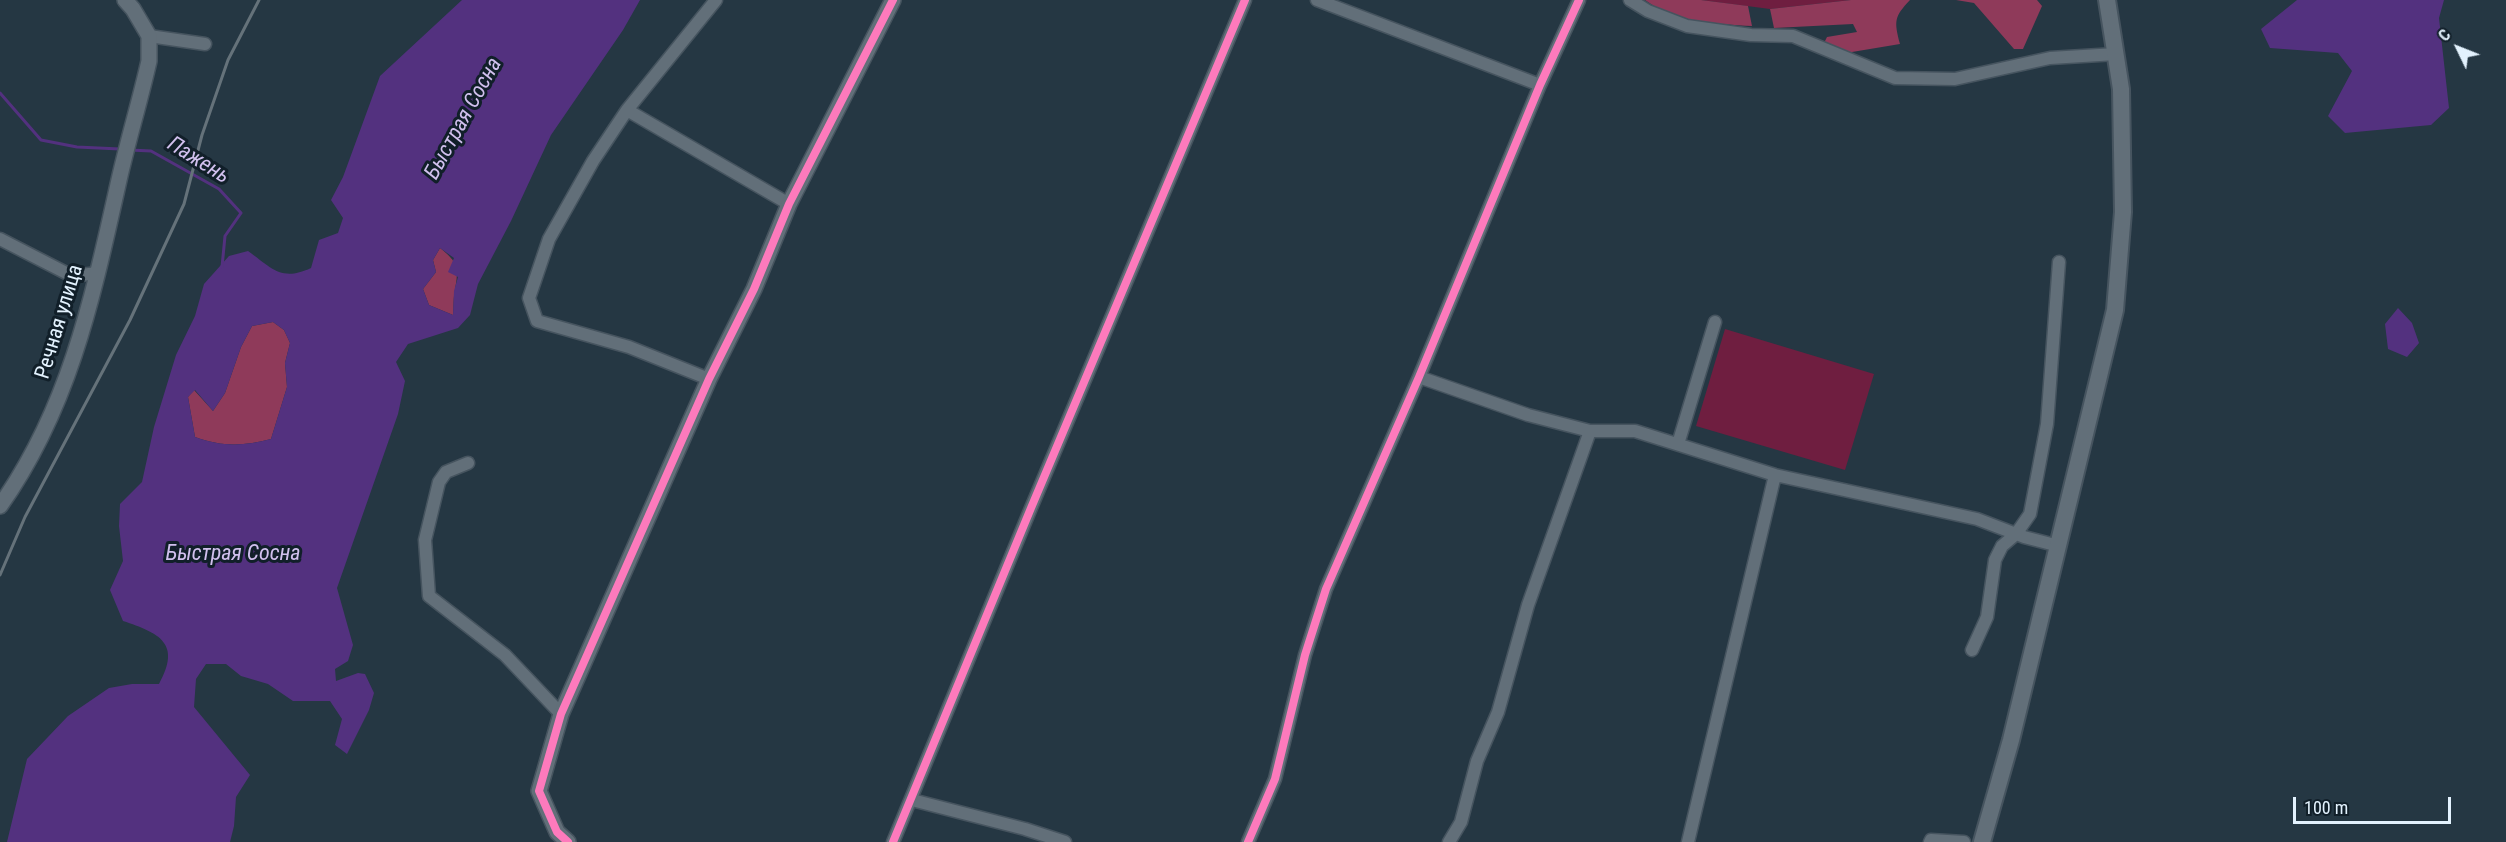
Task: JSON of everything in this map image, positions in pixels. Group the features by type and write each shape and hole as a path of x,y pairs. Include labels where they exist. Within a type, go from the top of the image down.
{"main road":[{"path":"1982,842 2011,740 2060,546 2115,310 2124,212 2121,89 2107,0"}],"street":[{"path":"709,379 629,347 537,321 529,298 549,239 593,161 658,69 716,0"},
{"path":"568,842 557,832 539,791 561,714 709,379 754,289 789,204 893,0"},
{"path":"893,842 1245,0"},
{"path":"1317,0 1540,85"},
{"path":"1248,842 1275,779 1305,656 1326,589 1419,377 1540,85 1579,0"},
{"path":"1630,0 1648,11 1687,26 1751,35 1793,36 1895,78 1955,79 2050,58 2116,54"},
{"path":"132,3 149,36 205,44"},
{"name":"Речная улица","path":"0,506 48,426 79,346 148,61 149,36"},
{"path":"627,110 789,204"},
{"path":"0,239 72,276 98,273"},
{"path":"1972,650 1987,617 1995,560 2002,546 2016,534 2030,514 2047,424 2060,262"},
{"path":"1678,444 1715,322"},
{"path":"1419,377 1527,415 1590,431 1635,431 1775,475 1977,519 2016,534 2060,546"},
{"path":"1449,842 1461,822 1477,761 1498,712 1528,605 1590,431"},
{"path":"468,463 446,471 439,482 425,540 429,596 505,655 561,714"},
{"path":"1688,842 1775,475"},
{"path":"912,800 1025,829 1065,842"},
{"path":"1930,842 1949,840 1964,842"}],"shaded area":[{"path":"1645,0 1701,0 1748,6 1752,26 1710,23 1683,18 1657,8"},
{"path":"1701,0 1851,0 1770,9"},
{"path":"1851,0 1910,0 1898,15 1896,24 1900,44 1846,53 1824,43 1827,37 1857,32 1853,24 1774,28 1770,9"},
{"path":"1956,0 2037,0 2042,6 2023,49 2014,49 1974,3"},
{"path":"440,248 454,262 457,271 453,315 429,305 423,289 436,272 433,260"},
{"path":"273,322 284,330 290,343 285,363 287,387 271,439 233,444 214,443 195,437 188,397 194,390 213,411 225,393 241,347 252,326"},
{"path":"1725,329 1874,374 1845,470 1696,426"}],"water":[{"name":"Быстрая Сосна","path":"462,0 640,0 623,30 551,135 511,221 478,284 470,315 458,328 408,344 396,362 405,381 398,414 337,588 353,645 348,661 335,669 336,681 358,673 365,674 374,693 369,710 347,754 335,745 342,719 330,701 293,701 268,684 241,676 226,664 206,664 196,679 194,707 250,775 236,797 234,826 230,842 7,842 27,759 68,716 109,688 132,684 159,684 166,670 167,649 163,642 147,630 123,621 110,590 123,561 119,526 120,504 142,482 154,427 176,355 195,316 204,284 229,256 248,251 277,271 292,274 301,272 311,268 319,240 338,233 343,218 331,200 343,177 380,76","holes":["440,248 454,258 448,272 458,277 454,291 453,315 429,305 423,289 436,272 433,260","273,322 284,330 290,343 285,363 287,387 271,439 233,444 214,443 195,437 188,397 195,390 213,411 225,393 241,347 252,326"]},
{"path":"2297,0 2444,0 2439,18 2449,108 2431,125 2345,133 2328,116 2352,71 2338,53 2270,48 2261,29"},
{"path":"2398,308 2412,323 2419,343 2407,357 2388,349 2385,324"}],"waterway":[{"name":"Пажень","path":"0,93 41,140 77,147 120,149"},
{"name":"Пажень","path":"130,150 151,151 219,189 241,213 225,236 222,267"}],"railway":[{"path":"0,575 25,517 130,320 184,204 202,135 228,60 259,0"}],"cycle path":[{"path":"568,842 557,832 539,791 561,714 709,379 754,289 789,204 893,0"},
{"path":"893,842 1245,0"},
{"path":"1248,842 1275,779 1305,655 1326,589 1419,377 1540,85 1579,0"}]}
